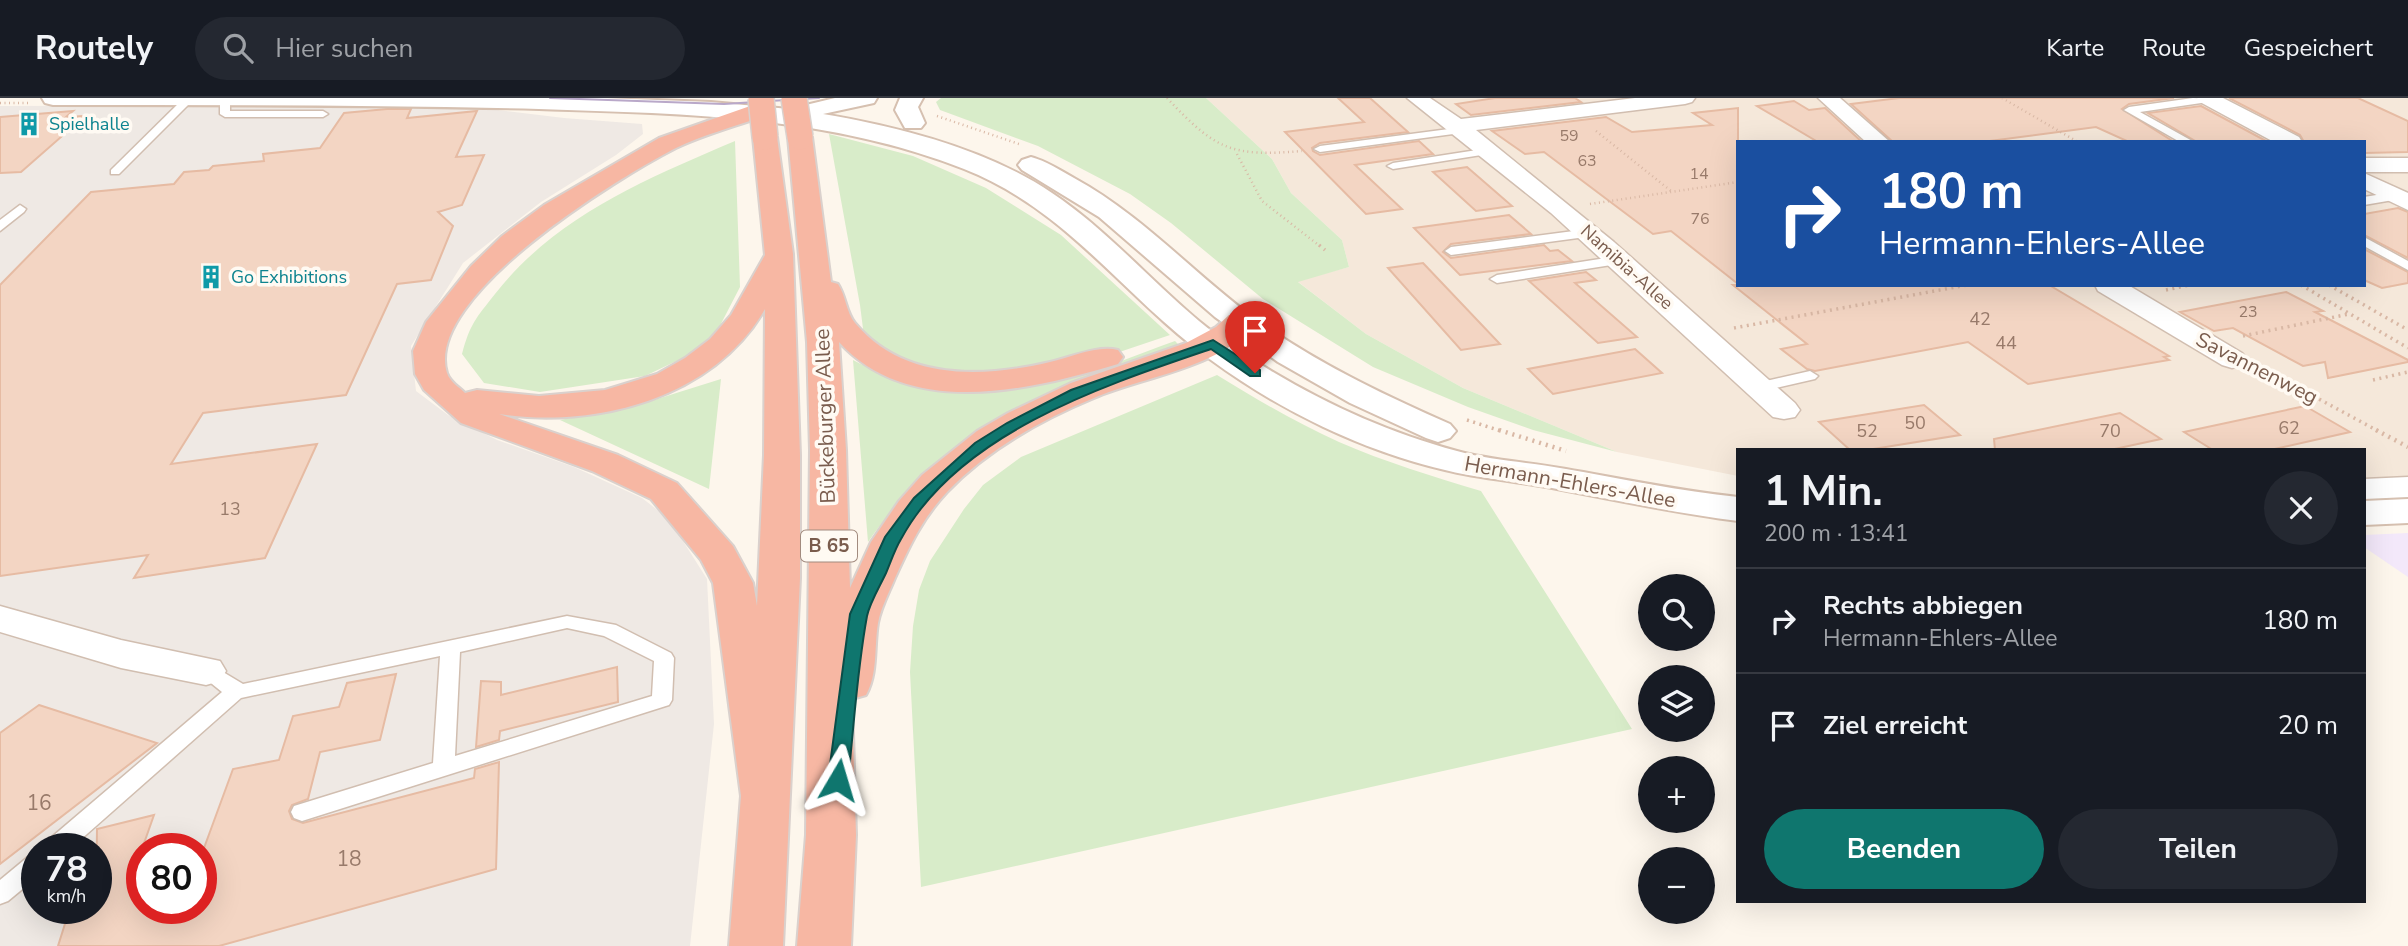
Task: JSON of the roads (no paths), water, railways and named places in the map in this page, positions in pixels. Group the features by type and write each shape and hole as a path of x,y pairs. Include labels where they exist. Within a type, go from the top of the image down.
{"highway":[{"path":"766,797 733,583 719,555 664,491 605,463 473,416 441,390 431,374 429,351 442,323 481,272 512,242 554,211 668,143 775,112"},
{"path":"616,173 775,112"},
{"name":"Bückeburger Allee","path":"775,112 828,450 831,835 824,946"},
{"name":"Bückeburger Allee","path":"756,946 780,564 782,455 797,256 775,112"},
{"path":"441,390 510,407 555,408 625,396 663,382 698,364 721,347 797,256 839,324 866,352 886,364 931,378 979,382 1033,378 1214,332"},
{"path":"831,835 859,614 893,537 919,501 980,446 1032,415 1214,332"}],"street":[{"path":"53,98 502,101 775,112 866,98"},
{"name":"Namibia-Allee","path":"1417,98 1461,128 1562,208 1784,410"},
{"path":"1828,98 1877,140"},
{"path":"1461,128 1675,99"},
{"path":"2208,99 2287,140"},
{"path":"834,104 920,112 969,140 1031,165 1086,195 1133,230 1214,332"},
{"path":"632,106 654,116 669,128 668,143"},
{"name":"Hermann-Ehlers-Allee","path":"775,112 920,146 961,159 1023,187 1051,204 1214,332 1275,385 1369,431 1474,468 1509,474 1536,474 1694,504 1736,509"},
{"path":"2366,165 2408,165"},
{"path":"2366,181 2402,199"},
{"name":"Savannenweg","path":"2111,287 2232,359"},
{"path":"2366,489 2408,487"},
{"path":"2366,513 2408,511"},
{"path":"0,619 221,681"}],"lane":[{"path":"115,172 190,98"},
{"path":"232,98 225,103 225,114 323,114"},
{"path":"2185,140 2129,110 2208,99"},
{"path":"1320,149 1461,128"},
{"path":"1392,166 1490,151"},
{"path":"2366,201 2402,199"},
{"path":"0,227 20,209"},
{"path":"1451,251 1589,233"},
{"path":"2366,242 2408,266"},
{"path":"1497,279 1619,260"},
{"path":"1758,387 1810,376"},
{"path":"73,833 201,724 221,681 450,648 567,622 591,625 635,641 664,658 663,700 302,811"},
{"path":"444,768 450,648"},
{"path":"0,894 21,876"}],"tram line":[{"path":"550,98 724,104 819,98"}],"place":[{"name":"Spielhalle","path":"29,124"},
{"name":"Go Exhibitions","path":"211,277"}]}
